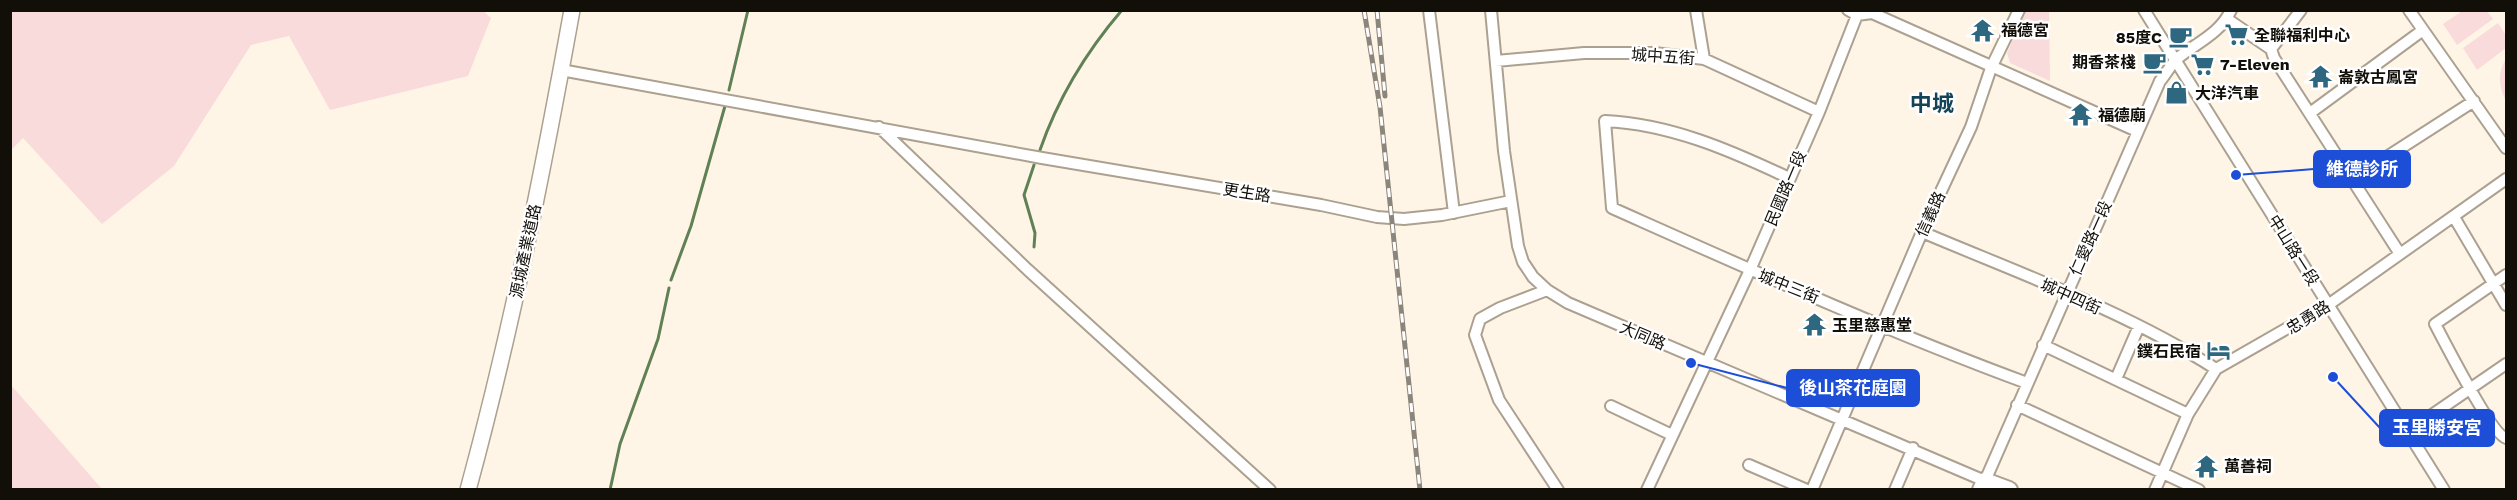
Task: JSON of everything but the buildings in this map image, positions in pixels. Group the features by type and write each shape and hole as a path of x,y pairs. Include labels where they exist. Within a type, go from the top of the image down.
{"main road":[{"name":"大同路","path":"1983,485 2009,489"}],"street":[{"name":"源城產業道路","path":"468,489 490,407 532,220 572,10"},
{"path":"1429,10 1454,213"},
{"name":"大同路","path":"1491,10 1511,201 1518,246 1523,262 1547,290 1568,303 1913,448 1983,485"},
{"path":"1696,10 1704,59"},
{"name":"信義路","path":"1812,489 1922,232 1971,127 1991,68 2019,10"},
{"name":"中山路一段","path":"2144,10 2444,489"},
{"path":"2271,49 2301,10"},
{"path":"2409,10 2506,148"},
{"path":"1855,12 1872,13 1991,68 2137,131"},
{"name":"民國路一段","path":"1647,489 1750,270 1819,112 1855,12"},
{"path":"2229,15 2271,49 2351,180 2400,254"},
{"name":"仁愛路一段","path":"1983,485 2160,81 2176,59 2209,37 2229,15"},
{"path":"2310,113 2423,30"},
{"name":"城中五街","path":"1496,61 1584,54 1654,53 1704,59 1819,112"},
{"name":"更生路","path":"561,70 727,98 983,147 1321,205 1377,217 1404,219 1454,213 1511,201"},
{"path":"2351,180 2474,101"},
{"name":"城中三街","path":"1789,178 1710,143 1639,123 1605,121 1612,208 1750,270 1959,358 2027,384"},
{"path":"879,127 1028,270 1270,489"},
{"name":"忠勇路","path":"2155,489 2188,414 2216,369 2328,305 2506,179"},
{"path":"2454,217 2506,305"},
{"name":"城中四街","path":"1922,232 2139,326 2216,369"},
{"path":"2506,275 2435,324 2471,390 2498,433 2506,438"},
{"path":"1547,290 1500,308 1480,320 1475,335 1499,400 1558,489"},
{"path":"2116,379 2139,326"},
{"path":"2043,345 2188,414"},
{"path":"2407,432 2506,364"},
{"path":"2017,405 2199,489"},
{"path":"1611,406 1672,435"},
{"path":"1895,489 1913,448"},
{"path":"1749,465 1807,489"}],"shaded area":[{"path":"482,10 491,18 468,76 330,110 289,36 251,45 174,166 102,224 23,138 11,150 11,11"},
{"path":"2025,10 2049,11 2050,81 2010,63 2007,53"},
{"path":"2462,11 2487,11 2493,19 2457,45 2443,24"},
{"path":"2498,23 2506,35 2506,48 2477,70 2463,48"},
{"path":"2506,59 2506,101 2500,80 2501,69"},
{"path":"11,385 102,489 11,489"}],"waterway":[{"path":"729,90 748,10"},
{"path":"1040,150 1055,112 1074,76 1122,10"},
{"path":"671,280 691,226 725,106"},
{"path":"1034,165 1024,195 1035,233 1034,247"},
{"path":"610,490 620,444 658,339 669,288"}],"railway":[{"path":"1364,10 1380,107 1420,490"},
{"path":"1377,10 1385,96"}],"place":[{"name":"福德宮","path":"1983,30"},
{"name":"全聯福利中心","path":"2236,35"},
{"name":"85度C","path":"2180,37"},
{"name":"期香茶棧","path":"2154,62"},
{"name":"7-Eleven","path":"2202,64"},
{"name":"崙敦古鳳宮","path":"2320,77"},
{"name":"大洋汽車","path":"2177,93"},
{"name":"福德廟","path":"2080,115"},
{"name":"維德診所","path":"2236,175"},
{"name":"玉里慈惠堂","path":"1814,325"},
{"name":"鏷石民宿","path":"2219,351"},
{"name":"後山茶花庭園","path":"1691,363"},
{"name":"玉里勝安宮","path":"2333,377"},
{"name":"萬善祠","path":"2206,466"}],"district":[{"name":"中城","path":"1932,103"}]}
